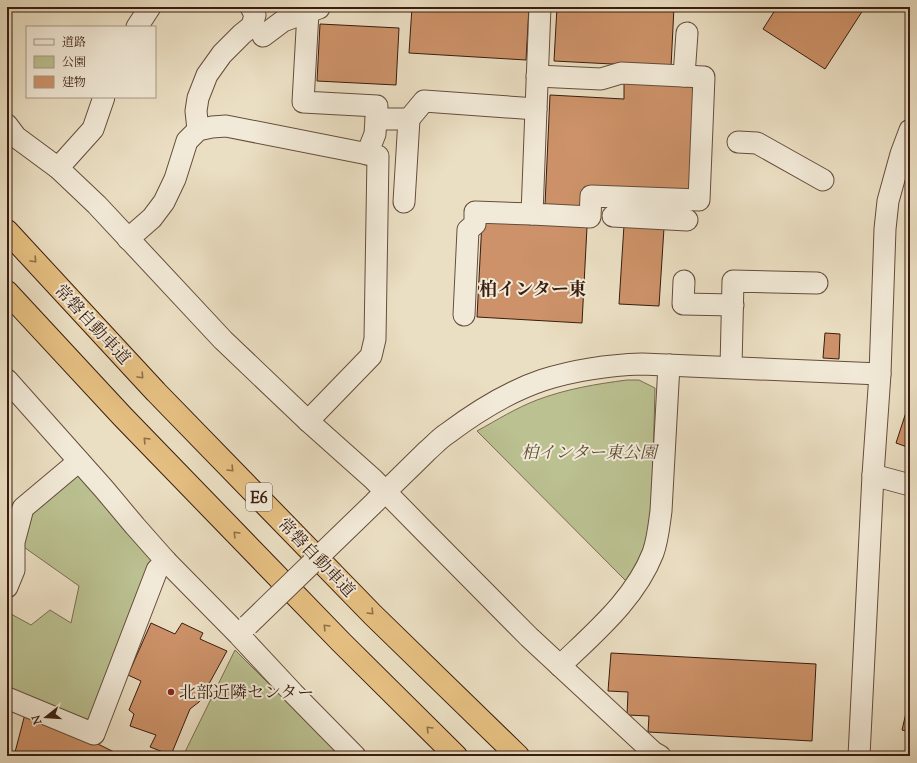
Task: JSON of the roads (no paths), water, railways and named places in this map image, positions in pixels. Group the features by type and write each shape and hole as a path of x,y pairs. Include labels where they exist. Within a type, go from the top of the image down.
{"highway":[{"name":"常磐自動車道","path":"7,231 156,392 373,615 518,756"},
{"name":"E6","path":"7,292 123,417 341,642 456,756"}],"street":[{"path":"138,26 150,7"},
{"path":"198,130 196,112 198,98 207,75 222,54 252,26 255,15 251,7"},
{"path":"532,214 540,7"},
{"path":"263,36 283,21 315,9 302,102 377,106 375,134 368,154"},
{"path":"684,76 687,33"},
{"path":"464,315 468,230 475,224 475,212 590,218 591,196 699,200 704,77 621,73 601,79 537,76"},
{"path":"58,168 93,129 104,98"},
{"path":"404,202 409,119 424,101 536,109"},
{"path":"376,119 409,119"},
{"path":"7,125 16,137 58,168 97,205 223,340 308,421 377,491 560,666 653,752 660,756"},
{"path":"128,239 152,218 164,202 174,179 187,141 198,130 226,126 378,156 375,339 371,356 308,421"},
{"path":"860,756 880,374 885,230 888,201 901,154 910,130"},
{"path":"738,142 757,143 822,180"},
{"path":"613,216 687,220"},
{"path":"684,281 683,304 733,305"},
{"path":"731,367 733,281 817,283"},
{"path":"243,630 377,491 447,433 480,411 512,393 562,375 618,365 642,364 731,367 880,374"},
{"path":"560,666 620,606 636,585 647,566 653,551 659,531 661,511 669,365"},
{"path":"7,380 166,561 243,630 293,693 354,755"},
{"path":"7,587 14,570 14,542 24,508 79,461"},
{"path":"874,475 910,485"},
{"path":"7,698 94,734 157,570 166,561"}],"place":[{"name":"北部近隣センター","path":"171,692"}],"district":[{"name":"柏インター東","path":"533,289"}],"park label":[{"name":"柏インター東公園","path":"589,452"}]}
